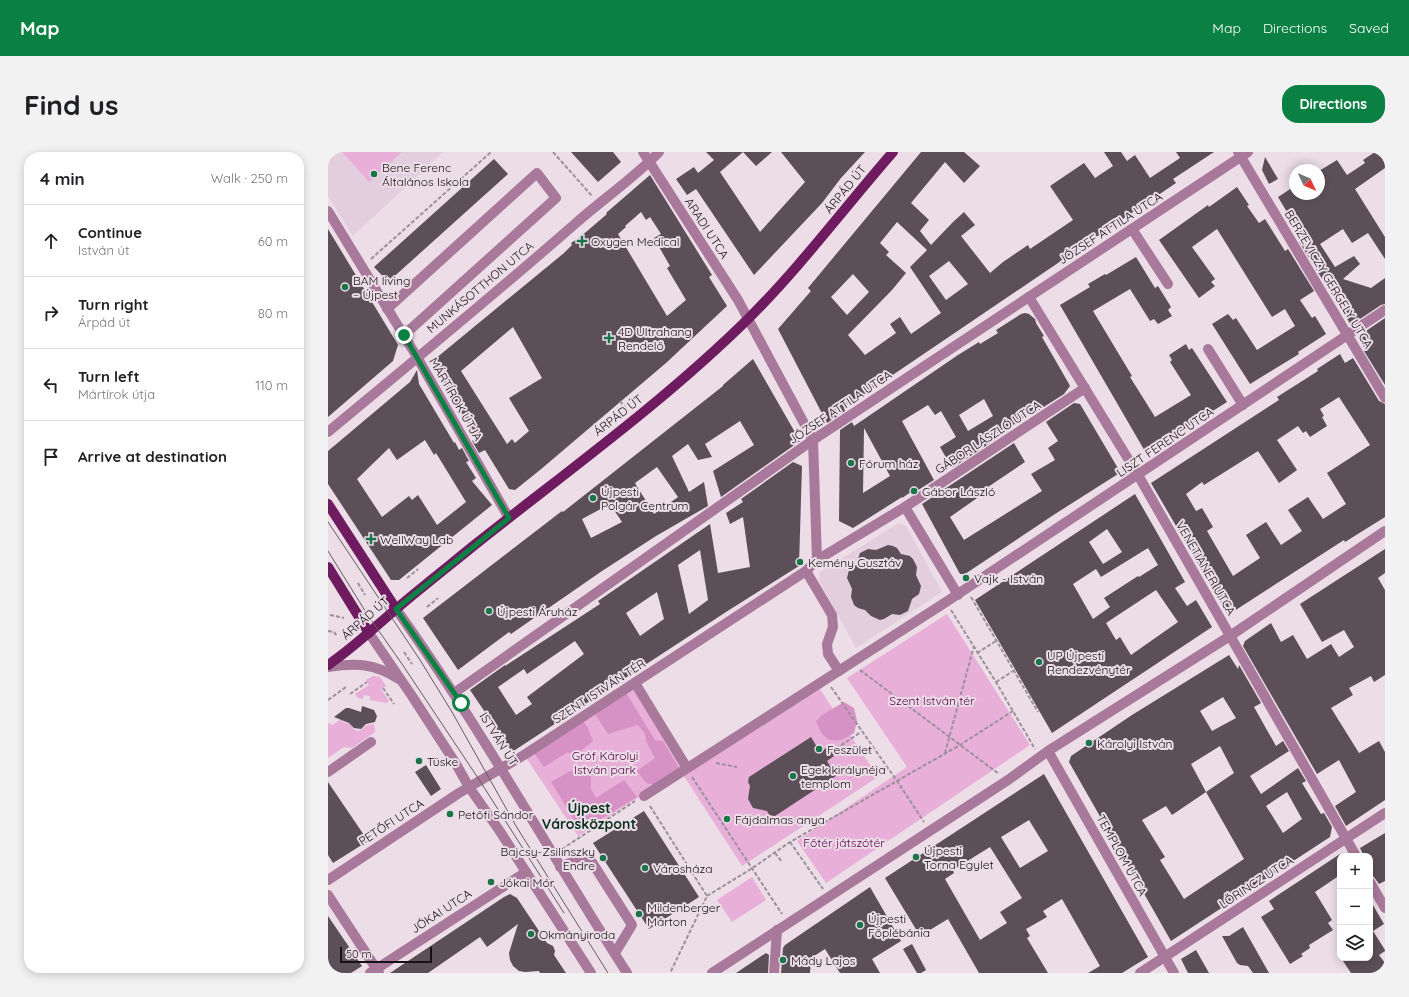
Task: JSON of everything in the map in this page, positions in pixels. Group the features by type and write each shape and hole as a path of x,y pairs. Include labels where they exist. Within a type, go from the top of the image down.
{"main road":[{"name":"ÁRPÁD ÚT","path":"328,666 509,518 660,399 748,318 826,232 893,152"},
{"name":"ISTVÁN ÚT","path":"328,504 396,609"},
{"path":"328,567 369,633"}],"street":[{"name":"ARADI UTCA","path":"643,152 738,300 813,440"},
{"name":"MUNKÁSOTTHON UTCA","path":"328,432 532,262 659,152"},
{"name":"JÓZSEF ATTILA UTCA","path":"454,693 813,440 1132,229 1242,154"},
{"name":"BERZEVICZY GERGELY UTCA","path":"1242,154 1385,398"},
{"path":"387,309 537,173 556,198 404,335"},
{"name":"MÁRTÍROK ÚTJA","path":"328,211 417,357 509,518"},
{"path":"1132,229 1168,284"},
{"name":"VENETIANER UTCA","path":"1029,297 1138,475 1354,853"},
{"name":"LISZT FERENC UTCA","path":"644,796 962,592 1385,310"},
{"path":"1208,349 1243,404"},
{"name":"GÁBOR LÁSZLÓ UTCA","path":"905,507 1085,388"},
{"path":"813,440 817,560"},
{"path":"905,507 962,592"},
{"name":"SZENT ISTVÁN TÉR","path":"469,787 524,755 635,683 806,571 817,560 905,507"},
{"path":"712,973 930,832 1008,780 1048,751 1230,636 1385,531"},
{"path":"806,571 832,615 833,628 827,644 828,654 839,671"},
{"name":"ISTVÁN ÚT","path":"396,609 454,693 502,768 552,855 627,973"},
{"path":"369,633 456,764 469,787 499,830 590,973"},
{"path":"328,666 358,664 372,666 384,670 402,681"},
{"path":"635,683 687,768"},
{"path":"328,772 371,742"},
{"name":"TEMPLOM UTCA","path":"1048,751 1174,973"},
{"name":"PETŐFI UTCA","path":"328,880 469,787"},
{"name":"LŐRINCZ UTCA","path":"1140,973 1385,813"},
{"path":"560,867 588,856 632,925 614,953"},
{"name":"JÓKAI UTCA","path":"375,972 526,872"},
{"path":"1373,887 1385,908"},
{"path":"328,895 375,972"},
{"path":"774,973 777,930"}],"path":[{"path":"362,267 491,152"},
{"path":"553,152 599,203"},
{"path":"407,578 418,569"},
{"path":"358,583 365,595"},
{"path":"962,592 996,641 1038,712"},
{"path":"427,607 438,598"},
{"path":"946,602 996,682 1035,749 1034,761"},
{"path":"330,615 344,618"},
{"path":"328,631 334,632 337,636"},
{"path":"977,653 996,641"},
{"path":"945,753 974,646"},
{"path":"404,652 412,664"},
{"path":"851,664 1008,780"},
{"path":"996,682 1013,671"},
{"path":"826,680 861,732 897,781 930,832"},
{"path":"350,694 367,682"},
{"path":"328,700 346,687"},
{"path":"383,688 394,704"},
{"path":"670,973 707,896 751,869 790,842 1013,712"},
{"path":"831,752 861,732"},
{"path":"699,760 737,767"},
{"path":"687,768 751,869 788,923"},
{"path":"552,855 644,796 707,896"},
{"path":"790,842 828,897"},
{"path":"774,853 782,862"}],"shaded area":[{"name":"Bene Ferenc Általános Iskola","path":"328,152 443,152 353,236 328,196"},
{"path":"899,523 906,526 942,592 856,648 819,581 820,572"},
{"path":"626,693 655,740 663,741 680,770 655,785 646,783 637,771 655,758 646,741 645,734 638,725 608,734 595,714"},
{"path":"844,702 854,708 857,721 854,733 841,740 830,740 821,732 816,721 822,715"},
{"path":"583,721 588,728 593,741 575,756 568,752 544,767 534,753"},
{"path":"570,771 591,772 591,789 596,798 624,780 637,797 581,831 551,782"}],"green space":[{"path":"342,152 402,152 369,182"},
{"name":"Szent István tér","path":"947,614 1030,745 826,883 797,841 907,767 847,678"},
{"path":"373,676 380,677 386,686 381,689 389,701 386,703 370,700 370,696 364,695 363,699 358,698 355,694 369,685 366,680"},
{"name":"Gróf Károlyi István park","path":"634,687 685,768 578,836 525,756"},
{"path":"820,689 878,777 742,866 684,776"},
{"path":"341,719 343,722 350,724 357,731 361,730 367,725 374,724 375,732 352,748 344,747 328,758 328,723 333,725"},
{"path":"752,877 766,900 732,922 717,900"}],"building":[{"path":"571,152 613,152 621,162 598,182"},
{"path":"706,152 743,152 720,172 760,232 805,182 781,152 865,152 841,178 822,203 754,275 696,189 687,195 676,179 694,167 698,173 714,160"},
{"path":"743,152 772,152 756,166"},
{"path":"921,152 964,152 980,166 964,183 945,162 911,203 929,220 920,231 931,245 964,212 975,225 961,236 990,273 1028,245 1030,249 1073,220 1050,186 1084,163 1095,178 1113,166 1104,152 1121,152 1127,161 1135,155 1150,178 1180,158 1176,152 1214,152 1173,179 1176,183 844,408 845,411 827,423 778,329 811,291 808,288","holes":["897,222 927,250 910,267 941,313 911,334 900,317 890,324 896,333 865,355 848,335 892,290 906,273 886,255 889,252 880,243","949,261 968,284 946,300 929,276","853,274 869,292 847,315 831,297"]},
{"path":"1375,152 1385,152 1385,168 1355,189 1385,237 1385,259 1368,233 1352,243 1343,229 1320,244 1335,267 1354,256 1360,264 1343,279 1371,288 1385,278 1385,304 1381,305 1351,325 1299,242 1303,239 1278,197 1289,190 1289,200 1325,200 1325,167 1337,160 1347,175 1365,163 1363,160"},
{"path":"1265,157 1278,179 1269,184 1262,170"},
{"path":"494,159 508,174 388,282 374,267"},
{"path":"650,175 712,275 709,277 727,306 666,363 540,470 515,490 509,489 485,450 479,453 472,441 477,438 433,366 433,362 564,253 572,245 571,243 607,214 606,213","holes":["641,212 646,220 650,217 661,234 654,238 670,266 667,268 686,300 667,316 618,234","513,327 542,378 509,398 529,431 515,443 512,439 507,444 461,371"]},
{"path":"1237,187 1249,205 1247,206 1259,223 1265,219 1285,251 1288,249 1314,291 1300,300 1312,318 1315,316 1326,334 1298,352 1299,354 1250,384 1212,324 1228,314 1233,320 1236,318 1257,350 1295,326 1285,309 1272,317 1217,229 1192,247 1215,279 1211,282 1215,286 1199,298 1159,240 1208,205 1209,207"},
{"name":"BAM living – Újpest","path":"328,229 398,345 393,361 328,417"},
{"path":"1136,257 1155,288 1158,286 1171,307 1168,310 1172,316 1158,324 1154,319 1150,321 1130,289 1093,311 1132,376 1130,377 1155,417 1191,395 1170,362 1172,360 1169,355 1186,344 1189,350 1192,348 1227,402 1146,453 1060,305 1090,287 1088,284"},
{"path":"1021,314 1029,314 1035,319 1044,336 1042,337 1070,386 1064,394 1039,410 1038,408 1006,430 1007,432 952,468 940,447 956,437 941,411 935,415 928,405 902,421 934,480 915,492 914,490 902,497 853,528 839,521 840,430 852,422 854,426 958,355 979,342 980,344 998,333 996,330","holes":["984,399 993,416 968,431 959,415","864,428 890,476 863,493"]},
{"path":"1385,318 1385,385 1364,351 1366,350 1360,341 1363,333"},
{"path":"1340,354 1345,363 1353,358 1379,401 1385,404 1385,517 1345,542 1344,540 1228,615 1151,483 1279,400 1277,397 1318,371 1317,369","holes":["1339,397 1370,445 1327,473 1346,504 1323,519 1308,497 1288,510 1302,531 1281,545 1266,522 1246,535 1260,558 1233,576 1207,531 1213,527 1202,508 1196,511 1186,494 1202,482 1204,485 1258,451 1279,483 1297,470 1277,440 1298,426 1303,433 1306,431 1310,437 1327,426 1320,409"]},
{"path":"753,359 800,441 721,497 713,471 754,445 740,421 705,444 712,457 698,460 688,444 672,456 689,492 704,482 708,506 656,536 602,571 511,634 509,632 458,670 423,618 562,511 563,512 723,385","holes":["657,467 678,497 654,514 635,483","610,504 622,522 591,538 582,519"]},
{"path":"417,370 419,384 454,443 455,442 459,450 462,448 469,461 466,462 476,478 472,481 492,505 399,580 391,580 328,484 328,451 410,382","holes":["425,440 434,455 436,453 466,502 437,525 418,495 412,500 409,496 382,517 357,479 389,448 397,460"]},
{"path":"1074,403 1080,404 1119,470 1118,474 965,574 960,574 922,504 1014,443 1025,462 988,487 990,489 950,517 964,540 1042,491 1031,474 1055,460 1048,448 1058,441 1046,422"},
{"path":"793,462 802,466 799,566 512,752 470,690 505,665 600,604 598,601 710,524 718,573 750,567 743,517 730,524 726,513 743,502 741,499","holes":["700,550 708,600 689,614 678,565","657,592 664,619 640,636 626,613","575,641 584,654 527,697 532,704 516,715 498,687 524,669 527,674"]},
{"path":"1135,494 1185,582 1175,588 1187,606 1196,600 1212,627 1052,733 975,600","holes":["1107,529 1122,552 1103,564 1089,542","1148,548 1158,565 1104,598 1110,607 1093,619 1073,584 1096,569 1101,577","1156,590 1178,622 1131,655 1120,637 1116,640 1106,623"]},
{"path":"888,545 897,548 901,554 910,556 913,559 917,567 916,575 921,586 919,594 912,599 908,611 900,615 892,614 880,620 854,605 851,597 852,589 847,578 849,570 856,565 860,553 868,549 876,550"},
{"path":"1385,549 1385,573 1378,578 1385,590 1385,675 1374,682 1371,676 1349,688 1353,695 1331,708 1359,753 1379,741 1385,752 1385,800 1346,826 1335,806 1356,792 1339,760 1317,774 1243,646 1245,641 1271,623 1281,642 1293,635 1307,659 1331,644 1339,657 1354,647 1344,630 1322,642 1300,604"},
{"path":"1229,655 1238,669 1239,665 1261,703 1254,707 1276,746 1283,741 1289,751 1250,776 1261,794 1298,768 1306,781 1302,783 1321,814 1324,813 1332,827 1330,837 1171,941 1069,762 1071,756 1132,715","holes":["1223,697 1236,718 1212,731 1200,711","1220,746 1234,773 1206,792 1191,764","1206,792 1244,859 1184,899 1160,860 1165,857 1142,820 1166,806 1172,815","1287,792 1302,819 1283,833 1266,806"]},
{"path":"362,706 374,710 377,716 375,722 366,724 361,729 354,728 349,723 334,717 346,708 361,712"},
{"name":"Egek királynéja templom","path":"811,737 820,752 828,747 834,756 827,761 836,776 775,816 769,815 767,811 753,808 748,799 750,786 748,782 749,777"},
{"path":"426,765 441,789 431,796 415,772"},
{"path":"1044,774 1148,957 1122,973 1088,973 1100,966 1062,899 1043,911 1047,917 1026,929 1030,936 1027,938 1048,973 979,973 948,919 920,936 885,878","holes":["1029,820 1048,851 1020,868 1001,837","990,847 1022,898 1000,912 1007,923 980,940 945,879 954,873 953,870"]},
{"path":"328,782 368,841 333,863 328,855"},
{"name":"Városháza","path":"644,811 699,897 649,929 593,843"},
{"path":"1385,833 1385,881 1379,884 1373,877 1373,853 1362,853 1360,848"},
{"path":"1337,856 1337,877 1315,892 1332,920 1328,923 1333,930 1309,945 1310,948 1301,954 1303,956 1290,964 1261,917 1274,909 1269,901"},
{"path":"870,887 901,941 872,959 880,973 840,973 825,949 811,958 810,973 781,973 783,948 785,945"},
{"path":"510,894 517,898 547,943 553,946 555,951 554,955 566,973 540,973 539,971 525,972 519,971 513,966 509,953 518,924 487,947 480,937 428,973 390,973 504,897"},
{"path":"1373,905 1384,924 1373,931"},
{"path":"328,916 362,966 351,973 328,973"},
{"path":"1243,927 1269,973 1253,973 1248,966 1237,963 1222,936 1229,936"},
{"path":"1373,931 1385,950 1379,955 1385,963 1385,967 1376,973 1351,973 1343,961 1373,961"},
{"path":"912,944 926,970 921,973 917,973 903,949"},
{"path":"1196,950 1209,973 1188,973 1181,959"},
{"path":"766,953 769,955 768,973 736,973"}],"tram line":[{"path":"328,522 420,660 452,712 516,826 608,973"},
{"path":"328,551 367,614 480,781 564,913"}],"place":[{"name":"Bene Ferenc Általános Iskola","path":"374,174"},
{"name":"Oxygen Medical","path":"582,241"},
{"name":"BAM living – Újpest","path":"345,287"},
{"name":"4D Ultrahang Rendelő","path":"609,338"},
{"name":"Fórum ház","path":"851,463"},
{"name":"Gábor László","path":"914,491"},
{"name":"Újpesti Polgár Centrum","path":"593,498"},
{"name":"WellWay Lab","path":"371,539"},
{"name":"Kemény Gusztáv","path":"800,562"},
{"name":"Vajk - István","path":"966,578"},
{"name":"Újpesti Áruház","path":"489,611"},
{"name":"UP Újpesti Rendezvénytér","path":"1039,662"},
{"name":"Károlyi István","path":"1089,743"},
{"name":"Feszület","path":"819,749"},
{"name":"Tüske","path":"419,761"},
{"name":"Egek királynéja templom","path":"793,776"},
{"name":"Petőfi Sándor","path":"450,814"},
{"name":"Fájdalmas anya","path":"727,819"},
{"name":"Újpesti Torna Egylet","path":"916,857"},
{"name":"Bajcsy-Zsilinszky Endre","path":"603,858"},
{"name":"Városháza","path":"645,868"},
{"name":"Jókai Mór","path":"491,882"},
{"name":"Mildenberger Márton","path":"639,914"},
{"name":"Újpesti Főplébánia","path":"860,925"},
{"name":"Okmányiroda","path":"531,934"},
{"name":"Mády Lajos","path":"783,960"}],"district":[{"name":"Újpest Városközpont","path":"589,816"}],"route":[{"path":"404,335 509,518 396,609 461,703"}],"park label":[{"name":"Főtér játszótér","path":"844,842"}]}
